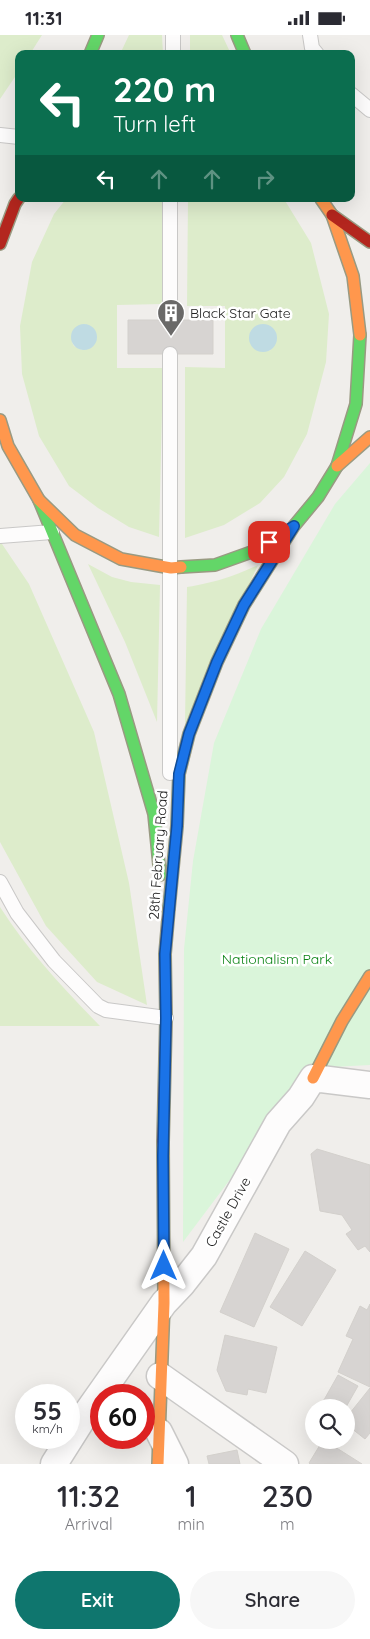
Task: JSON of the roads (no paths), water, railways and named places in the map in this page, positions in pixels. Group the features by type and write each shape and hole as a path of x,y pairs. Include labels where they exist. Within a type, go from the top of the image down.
{"main road":[{"path":"92,50 98,35"},
{"path":"236,35 243,50"},
{"path":"0,244 16,202"},
{"path":"323,202 332,215 353,276 361,340 356,404 337,466"},
{"path":"332,215 370,242"},
{"path":"0,420 8,446 39,500 75,535 121,559 171,568 215,565 256,550 294,526"},
{"name":"28th February Road","path":"166,942 177,826 179,774 189,734 217,662 244,605 294,526 318,497 337,466 370,437"},
{"name":"28th February Road","path":"39,500 119,694 154,815 166,942 163,1156 164,1303 158,1464"},
{"path":"313,1078 342,1021 370,976"}],"street":[{"path":"313,1078 370,1085"},
{"name":"Castle Drive","path":"54,1464 83,1418 164,1303 204,1256 278,1123 301,1097 313,1078"},
{"path":"160,1376 285,1464"},
{"path":"159,1432 175,1464"}],"lane":[{"path":"172,50 173,35"},
{"path":"310,35 314,50"},
{"path":"355,97 370,110"},
{"path":"0,135 15,137"},
{"path":"170,202 170,320"},
{"path":"166,942 169,896 170,354"},
{"path":"0,536 52,532"},
{"path":"0,882 17,913 54,961 98,1006 106,1010 166,1018"}],"water":[{"path":"84,324 93,328 97,337 93,346 84,350 75,346 71,337 75,328"},
{"path":"263,324 273,328 277,338 273,348 263,352 253,348 249,338 253,328"}],"place":[{"name":"Black Star Gate","path":"171,337"}],"park label":[{"name":"Nationalism Park","path":"277,959"}]}
